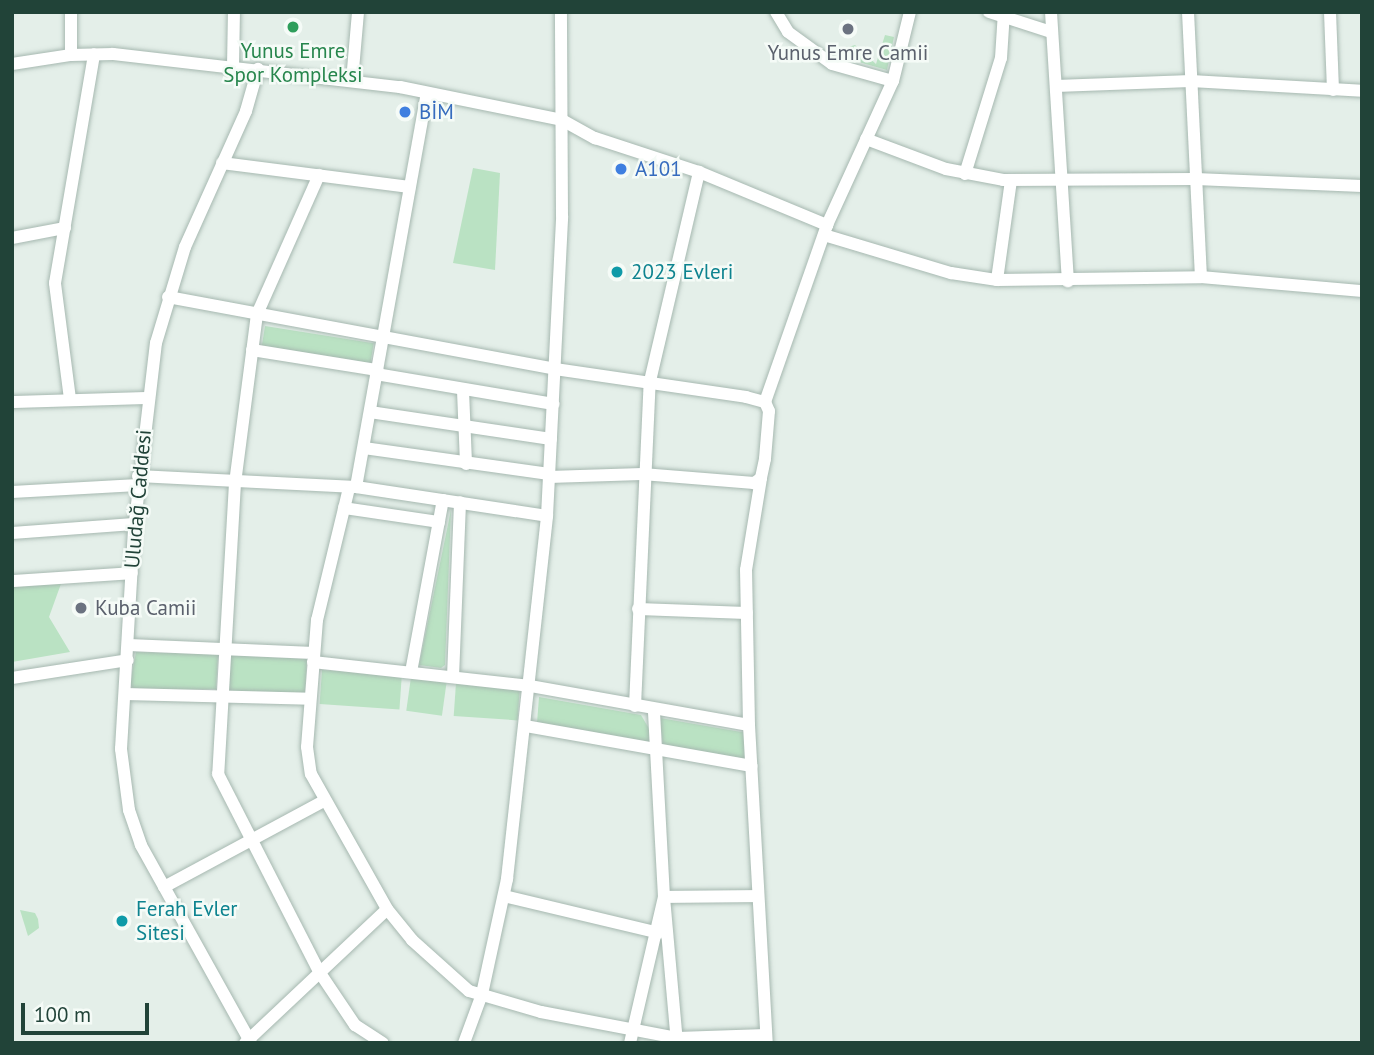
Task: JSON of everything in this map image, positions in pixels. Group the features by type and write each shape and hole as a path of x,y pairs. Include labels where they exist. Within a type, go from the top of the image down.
{"street":[{"path":"71,12 71,55"},
{"path":"233,66 234,12"},
{"path":"352,81 358,12"},
{"path":"464,1043 481,995 503,896 530,686 547,516 555,369 562,120 561,12"},
{"path":"776,12 789,32 832,64 892,81"},
{"path":"427,93 364,448 344,508 317,620 310,699 311,774 387,909 412,940 469,991 632,1037 677,1040 767,1039 749,725 746,570 769,411 765,402 825,230 892,81 910,12"},
{"path":"989,12 1004,14 1051,32"},
{"path":"1051,12 1068,281"},
{"path":"1188,12 1201,277"},
{"path":"1330,12 1333,90"},
{"path":"965,174 1001,58 1004,14"},
{"path":"70,399 55,283 94,54"},
{"path":"12,64 94,54 233,66 427,93 562,120 595,138 699,172 825,230 951,273 997,280 1201,277 1362,291"},
{"name":"Uludağ Caddesi","path":"248,1042 164,887 128,810 121,749 138,480 148,398 168,297 246,111 258,69"},
{"path":"1056,86 1191,81 1362,92"},
{"path":"866,139 965,174 1011,181 1196,179 1362,187"},
{"path":"222,163 409,187"},
{"path":"635,706 642,474 650,381 699,172"},
{"path":"319,175 257,314 235,483 218,774 248,840 320,973 355,1026 383,1043"},
{"path":"997,280 1011,181"},
{"path":"12,238 65,228"},
{"path":"168,297 555,369 650,381 765,402"},
{"path":"253,350 463,391 553,404"},
{"path":"463,391 466,464"},
{"path":"12,402 148,398"},
{"path":"370,412 551,439"},
{"path":"364,448 549,475 642,474 754,482 761,478"},
{"path":"12,492 138,480 352,488 547,516"},
{"path":"411,672 443,500"},
{"path":"453,677 460,502"},
{"path":"344,508 439,522"},
{"path":"12,533 134,524"},
{"path":"12,581 132,573"},
{"path":"638,609 747,613"},
{"path":"129,645 225,648 314,657 530,686 654,711 749,725"},
{"path":"12,678 128,660"},
{"path":"125,694 310,699"},
{"path":"654,711 664,897 677,1040"},
{"path":"525,726 751,766"},
{"path":"164,887 324,801"},
{"path":"503,896 659,933"},
{"path":"664,897 758,896"},
{"path":"632,1037 659,933 664,897"},
{"path":"248,1042 387,909"}],"green space":[{"path":"885,35 894,37 887,70 841,57 845,48 855,45 876,64"},
{"path":"473,168 500,173 495,270 453,263"},
{"path":"265,326 374,343 371,363 262,346"},
{"path":"451,510 445,665 441,668 419,665"},
{"path":"62,581 49,617 70,652 12,662 12,585"},
{"path":"136,652 218,654 216,689 135,691 130,684"},
{"path":"230,655 307,659 305,695 228,691"},
{"path":"322,670 402,676 399,709 320,704"},
{"path":"411,677 447,682 442,716 406,711"},
{"path":"456,683 520,687 518,720 454,716"},
{"path":"539,697 641,715 651,732 650,743 537,723"},
{"path":"660,718 747,733 747,760 663,746"},
{"path":"20,910 35,913 38,919 39,928 28,936"}],"place":[{"name":"Yunus Emre Spor Kompleksi","path":"293,27"},
{"name":"Yunus Emre Camii","path":"848,29"},
{"name":"BİM","path":"405,112"},
{"name":"A101","path":"621,169"},
{"name":"2023 Evleri","path":"617,272"},
{"name":"Kuba Camii","path":"81,608"},
{"name":"Ferah Evler Sitesi","path":"122,921"}]}
